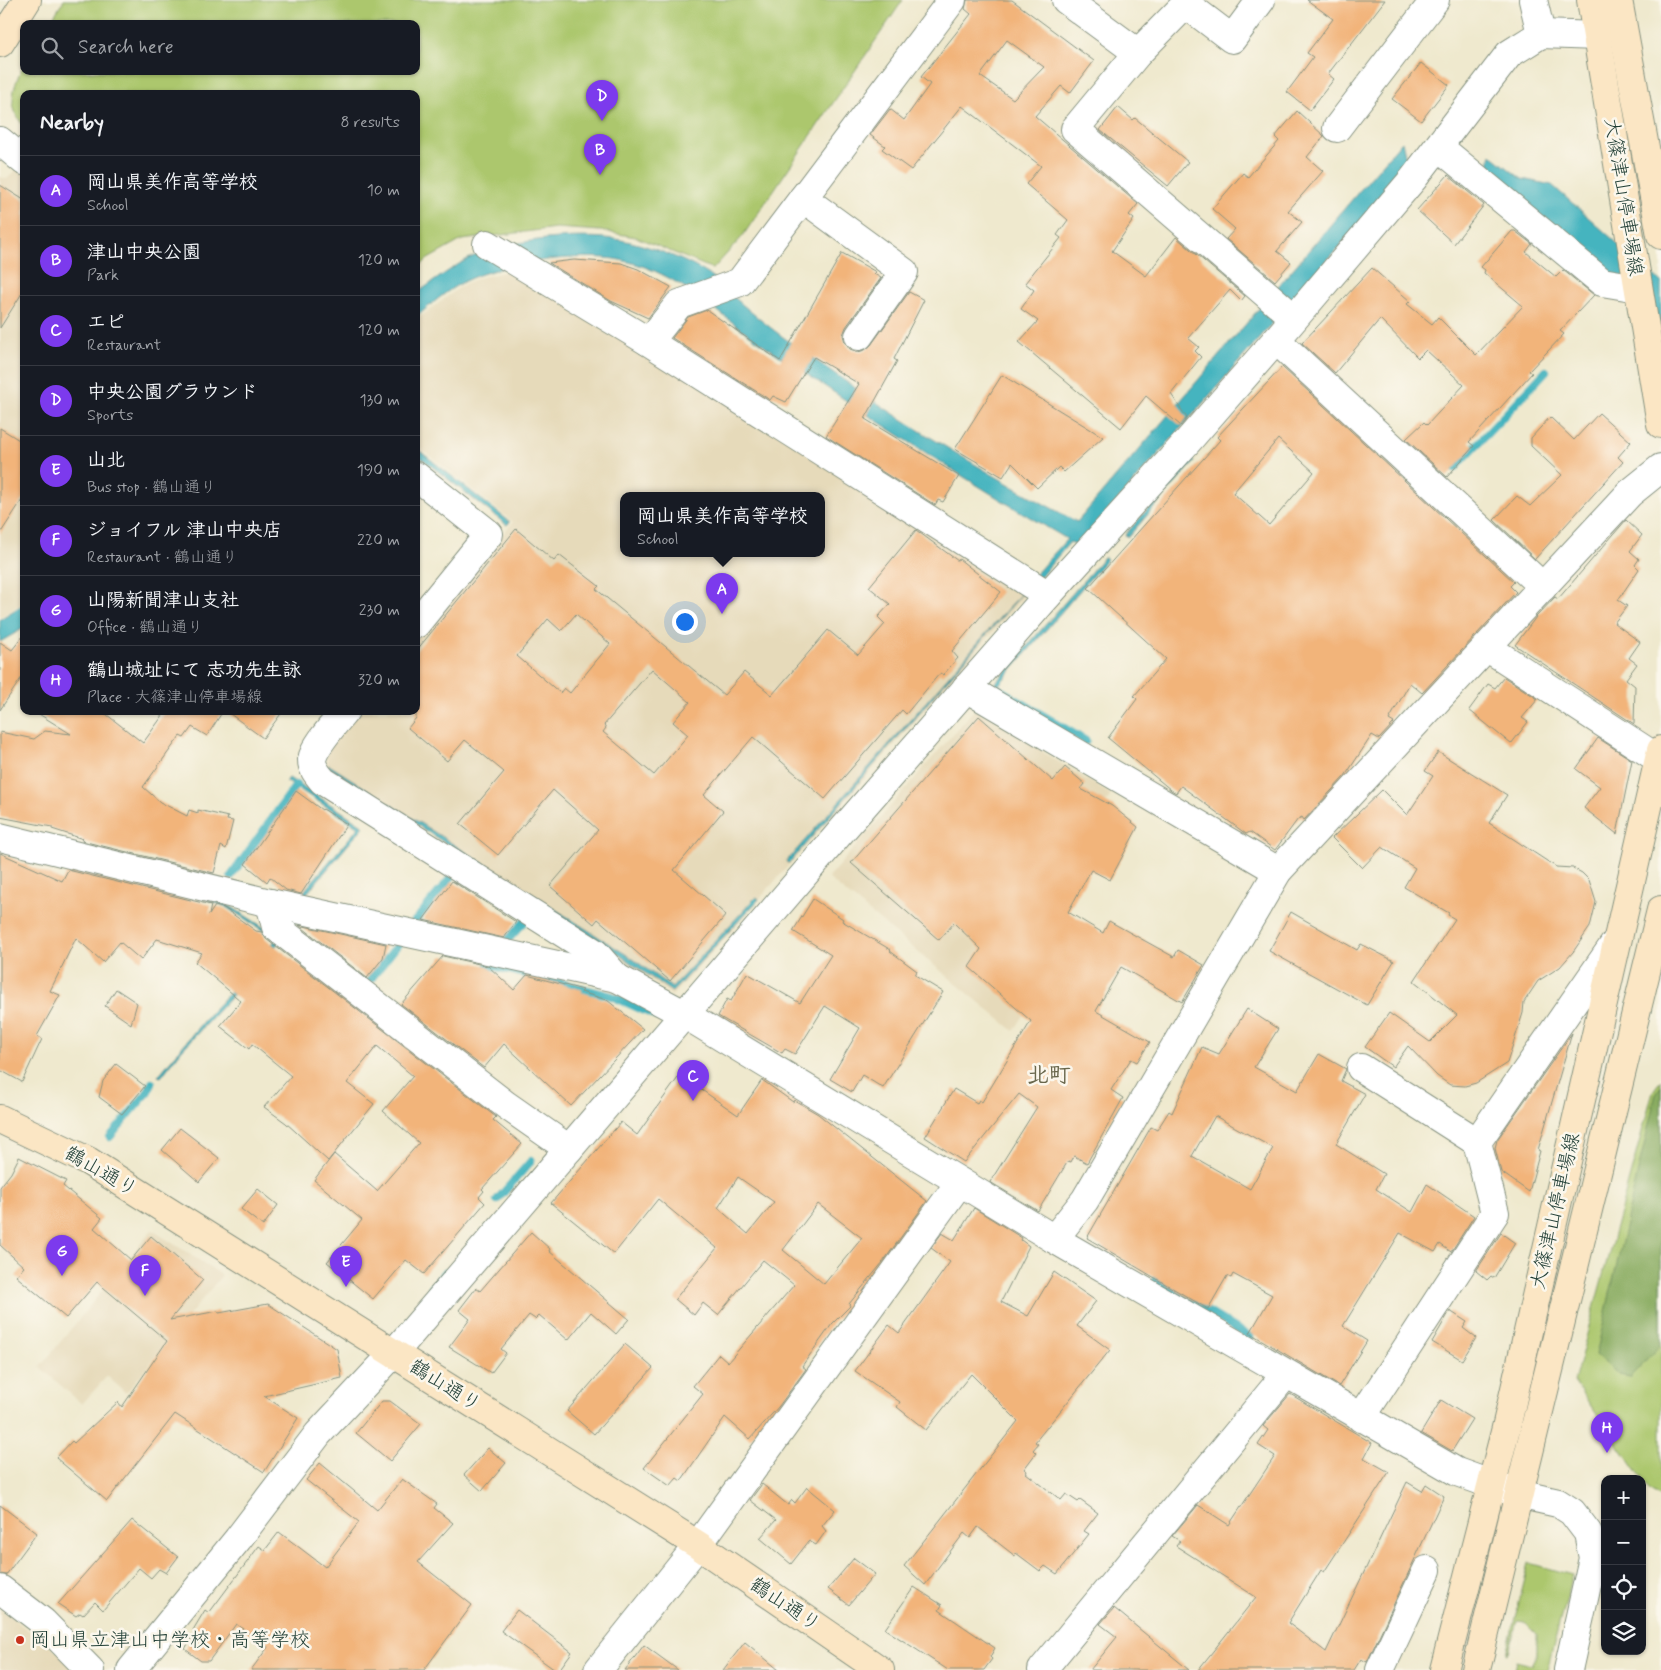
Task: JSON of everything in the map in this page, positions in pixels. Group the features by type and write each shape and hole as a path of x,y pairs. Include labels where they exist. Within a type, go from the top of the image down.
{"main road":[{"path":"0,43 27,0"},
{"name":"大篠津山停車場線","path":"1591,0 1661,424"},
{"name":"大篠津山停車場線","path":"1618,0 1661,234"},
{"name":"大篠津山停車場線","path":"1444,1670 1492,1485 1660,755"},
{"name":"大篠津山停車場線","path":"1476,1670 1661,910"},
{"name":"鶴山通り","path":"0,1119 88,1161 698,1545 880,1670"}],"street":[{"path":"649,342 679,304 740,282 952,0"},
{"path":"1066,0 1138,53"},
{"path":"1262,0 1232,39 1186,4 1138,53 1075,129 1294,318"},
{"path":"1338,128 1435,0"},
{"path":"1533,0 1541,34"},
{"path":"131,1670 238,1539 318,1434 393,1354 966,688 1276,340 1439,147 1509,54 1541,34 1598,36"},
{"path":"0,141 20,158"},
{"path":"1439,147 1602,282 1638,288"},
{"path":"803,198 904,272 859,336"},
{"path":"487,244 649,342 1048,595"},
{"path":"1276,340 1543,587"},
{"path":"1054,1240 1085,1200 1278,871 1488,648 1630,493 1661,468"},
{"path":"420,479 488,534 420,619"},
{"path":"1488,648 1660,755"},
{"path":"966,688 1278,871"},
{"path":"342,715 317,748 312,761 315,772 323,781 595,953 617,978"},
{"path":"0,836 270,902 617,978 684,1014 1054,1240 1457,1472 1518,1494 1558,1503 1572,1512 1588,1533 1593,1558 1568,1670"},
{"path":"270,902 276,927 506,1105 569,1149"},
{"path":"1477,1142 1618,938"},
{"path":"1361,1068 1477,1142 1495,1213 1361,1418"},
{"path":"598,1670 698,1545 960,1182"},
{"path":"1042,1670 1286,1374"},
{"path":"1380,1670 1427,1570"},
{"path":"0,1589 43,1622 90,1670"}],"shaded area":[{"path":"18,168 20,169 20,604 0,617 0,177 7,179"},
{"path":"517,269 1029,591 672,996 600,944 327,767 327,749 354,715 420,715 420,633 513,522 420,448 420,317 464,284 478,278"},
{"path":"979,709 986,716 1111,795 1028,924 1067,947 1014,1031 828,878 974,710"},
{"path":"152,1230 222,1275 126,1393 107,1376 82,1404 40,1367"},
{"name":"岡山県立津山中学校・高等学校","path":"0,1609 81,1670 0,1670"}],"green space":[{"path":"64,0 903,0 742,237 713,269 636,237 601,231 556,228 462,240 428,259 420,266 420,90 20,90 20,121 13,103 14,88 20,74 420,75 420,20 52,20"},
{"path":"1661,1080 1661,1497 1650,1490 1646,1484 1646,1475 1639,1475 1574,1382 1653,1091"},
{"path":"1661,1086 1661,1344 1630,1377 1619,1375 1596,1355 1656,1093"},
{"path":"1529,1563 1572,1575 1547,1670 1514,1670 1516,1661 1532,1665 1537,1655 1537,1634 1525,1622 1517,1621 1508,1653 1506,1654"}],"water":[{"path":"1402,141 1408,168 1079,545 1070,542 1029,590 1026,589 789,863 786,862 1067,539 968,480 872,418 774,352 684,287 653,270 620,260 585,257 519,264 465,281 440,297 420,314 420,291 472,257 506,246 545,239 585,237 621,240 670,255 695,266 719,282 739,302 775,331 890,412 951,450 1077,522"},
{"path":"1491,155 1522,179 1552,185 1661,282 1661,324 1487,177"},
{"path":"420,451 510,522 507,525 420,457"},
{"path":"1192,458 1195,461 1128,537 1125,535"},
{"path":"1104,557 1107,559 995,689 992,687"},
{"path":"20,606 20,630 0,642 0,619"},
{"path":"329,765 633,959 672,988 756,897 759,899 672,992 603,943 579,930 328,767"},
{"path":"289,778 364,826 307,893 299,918 274,948 271,946 276,939 227,907 198,896 228,905 279,937 297,917 305,890 359,827 286,781"},
{"path":"237,985 239,988 181,1051 161,1077 158,1076 205,1019"}],"building":[{"path":"967,0 1012,0 1094,61 1070,93 1061,86 1035,116 1138,204 1129,215 1134,219 1112,251 1146,276 1176,237 1245,296 1241,301 1230,290 1188,338 1199,347 1195,351 1201,357 1171,394 1187,418 1181,426 1146,396 1121,428 1019,342 1038,321 1021,309 1034,290 1025,283 1061,238 1057,235 1068,220 1026,184 1041,166 962,106 911,170 882,149 885,146 870,135 890,109 904,120 930,84 921,77 971,14 965,9","holes":["1007,40 1044,67 1013,99 980,76"]},
{"path":"1307,0 1385,0 1328,74 1334,79 1310,110 1287,92 1313,57 1307,53 1333,19"},
{"path":"1421,63 1449,85 1421,121 1392,99"},
{"path":"1118,107 1133,120 1135,118 1188,162 1168,186 1100,130"},
{"path":"1297,111 1324,136 1307,157 1323,171 1288,211 1302,222 1277,251 1291,262 1275,281 1226,239 1235,229 1212,209 1243,173 1248,177 1279,141 1275,137"},
{"path":"1448,175 1484,205 1454,244 1417,210"},
{"path":"0,185 20,198 20,296 0,328"},
{"path":"1512,231 1515,231 1532,244 1526,252 1556,277 1563,270 1594,295 1560,331 1564,334 1529,371 1532,373 1469,442 1474,446 1447,477 1406,439 1424,422 1427,425 1464,385 1426,350 1418,358 1380,319 1335,373 1302,343 1372,268 1410,301 1407,304 1432,324 1438,317 1476,355 1523,306 1484,273 1485,270 1481,267"},
{"path":"842,253 876,272 874,274 881,278 846,327 843,335 850,349 858,352 865,350 871,345 909,292 924,300 894,359 897,361 865,419 959,476 943,502 938,500 935,505 826,436 859,384 814,357 786,402 773,396 770,400 672,338 688,317 707,310 780,361"},
{"path":"574,260 621,263 638,269 671,287 648,318 611,301 549,263"},
{"path":"1282,367 1514,582 1510,586 1516,592 1422,693 1410,683 1389,720 1394,723 1379,739 1372,735 1345,776 1304,820 1302,817 1298,819 1275,850 1250,832 1246,834 1181,786 1176,793 1171,790 1108,738 1137,699 1134,696 1166,659 1088,588 1220,440 1217,437","holes":["1278,439 1314,472 1269,525 1233,493"]},
{"path":"1002,375 1103,437 1064,472 1059,467 1037,488 1012,463 1003,477 955,449"},
{"path":"1599,413 1631,442 1618,457 1623,462 1535,559 1494,520 1517,496 1530,506 1562,475 1531,446 1531,438 1550,417 1574,440"},
{"path":"0,428 20,440 20,503 0,534"},
{"path":"1626,520 1642,535 1630,551 1639,559 1635,565 1639,569 1618,600 1627,606 1614,623 1640,642 1629,658 1637,664 1626,679 1635,686 1634,724 1515,645 1536,617 1555,597 1558,599"},
{"path":"516,529 554,561 559,555 599,586 596,589 724,695 744,672 772,695 828,630 858,655 885,624 878,617 890,604 869,587 916,530 958,561 959,559 1001,592 952,651 958,658 943,675 940,673 906,714 902,710 825,799 753,737 704,795 723,811 674,870 726,915 670,981 598,919 594,924 550,886 598,830 553,790 498,855 460,824 504,772 465,740 447,761 408,728 416,718 416,715 420,715 420,646","holes":["576,614 610,644 570,693 564,688 560,693 517,656 548,619 561,631","652,669 690,702 673,722 688,735 654,775 603,732 606,728 604,725"]},
{"path":"20,640 20,680 0,710 0,642 12,650"},
{"path":"1504,677 1538,699 1522,718 1528,722 1511,744 1469,710 1488,684 1495,688"},
{"path":"40,715 107,715 143,743 163,715 220,715 207,736 192,727 184,738 180,736 143,787 160,802 187,816 189,810 198,813 198,810 228,817 227,820 233,821 226,849 221,846 214,873 82,841 83,839 52,829 52,827 0,817 0,732 34,739 45,731 71,734"},
{"path":"231,715 280,715 263,738"},
{"path":"979,716 1053,781 1065,767 1085,784 1081,789 1112,806 1138,827 1110,880 1091,870 1068,912 1103,933 1109,921 1174,957 1178,950 1204,965 1182,1002 1121,967 1096,1011 1150,1042 1137,1062 1131,1059 1111,1090 1123,1098 1087,1163 1074,1156 1071,1162 1068,1161 1038,1211 990,1182 1037,1107 1019,1094 964,1162 925,1137 954,1089 977,1103 979,1100 982,1102 1031,1021 969,967 981,949 954,923 939,940 851,863"},
{"path":"1598,738 1632,760 1617,834 1584,808 1600,787 1576,769"},
{"path":"1438,752 1507,795 1489,823 1556,867 1573,868 1582,873 1589,880 1596,902 1590,927 1573,952 1560,967 1538,981 1524,1002 1523,1013 1507,1063 1476,1083 1465,1086 1450,1085 1437,1076 1408,1046 1393,1067 1365,1047 1389,1013 1430,1042 1457,1015 1414,981 1455,919 1448,915 1449,913 1404,887 1415,868 1382,847 1362,868 1332,838 1382,790 1407,815 1433,776 1425,771"},
{"path":"296,791 322,810 347,824 301,894 286,890 270,877 267,882 245,864"},
{"path":"0,853 62,881 68,870 211,905 209,915 215,906 224,908 256,931 262,932 266,939 496,1117 493,1120 522,1144 482,1189 484,1191 479,1197 485,1203 424,1274 406,1260 373,1299 327,1262 362,1220 314,1180 334,1154 377,1191 419,1143 383,1111 413,1076 377,1046 347,1083 374,1104 328,1161 286,1123 264,1107 291,1076 252,1044 249,1049 220,1026 241,1001 195,962 202,953 157,939 141,960 120,942 103,962 76,938 50,991 60,995 37,1036 42,1039 22,1082 0,1070"},
{"path":"452,881 516,922 504,938 423,920"},
{"path":"813,899 843,919 842,921 891,950 917,971 915,975 943,992 883,1088 862,1075 852,1092 830,1079 860,1028 825,1006 795,1054 785,1049 782,1053 718,1016 727,999 731,1001 747,973 800,1003 831,955 793,931"},
{"path":"1291,912 1357,950 1361,944 1394,961 1367,1005 1269,951"},
{"path":"299,925 386,944 383,958 367,978"},
{"path":"443,956 488,966 514,990 527,975 583,990 581,992 607,1000 643,1029 571,1106 504,1044 484,1068 401,1004"},
{"path":"116,989 137,1003 131,1024 105,1006"},
{"path":"1247,1009 1278,1029 1254,1067 1297,1091 1319,1054 1346,1069 1341,1081 1365,1094 1336,1144 1384,1174 1376,1189 1412,1212 1427,1184 1474,1216 1451,1252 1440,1244 1435,1252 1400,1233 1343,1326 1367,1341 1339,1386 1250,1333 1272,1295 1233,1274 1231,1278 1227,1276 1208,1309 1087,1238 1151,1127 1157,1130 1169,1111 1172,1113 1202,1047 1219,1054","holes":["1215,1116 1273,1148 1250,1189 1192,1156"]},
{"path":"1572,1033 1538,1150 1540,1151 1529,1192 1501,1172 1495,1148 1497,1140"},
{"path":"116,1064 145,1086 122,1114 99,1097 103,1081"},
{"path":"680,1075 738,1115 762,1080 793,1102 794,1100 818,1114 927,1201 883,1262 849,1304 850,1306 832,1324 802,1366 806,1369 779,1406 750,1439 725,1417 681,1481 677,1478 670,1486 644,1468 703,1394 693,1386 719,1354 728,1362 794,1285 763,1260 718,1315 703,1303 694,1315 675,1299 717,1248 658,1199 614,1254 551,1203 621,1122 637,1135","holes":["738,1177 774,1202 748,1234 718,1208","818,1204 862,1238 824,1284 783,1250"]},
{"path":"180,1128 219,1158 199,1182 162,1150"},
{"path":"19,1157 66,1181 63,1186 102,1218 94,1228 131,1260 151,1236 203,1280 170,1320 268,1304 337,1349 342,1378 264,1396 298,1418 264,1472 175,1414 107,1501 56,1458 72,1441 74,1443 118,1402 122,1407 167,1341 97,1282 66,1318 16,1276 24,1267 0,1245 0,1187 11,1173"},
{"path":"258,1189 278,1205 263,1226 241,1209"},
{"path":"974,1208 1022,1238 1021,1240 1029,1246 1001,1302 1028,1316 1054,1272 1096,1301 1077,1326 1110,1350 1035,1442 1038,1444 1033,1450 1036,1453 1024,1469 1027,1471 1026,1473 1061,1500 1066,1494 1078,1502 1080,1500 1098,1513 1084,1531 1089,1534 1057,1574 1045,1566 1040,1571 1016,1553 1015,1556 978,1527 970,1538 964,1533 925,1585 904,1566 1018,1421 971,1374 926,1430 897,1407 900,1402 855,1371 889,1325 899,1333 950,1262 931,1248 942,1233 954,1240"},
{"path":"531,1232 550,1249 549,1251 629,1319 616,1334 591,1312 568,1340 539,1315 535,1319 529,1315 501,1349 506,1353 491,1373 449,1347 470,1319 459,1310 476,1288 480,1291"},
{"path":"1501,1233 1515,1243 1494,1278 1491,1276 1487,1280 1476,1271"},
{"path":"1450,1311 1467,1322 1463,1328 1476,1338 1462,1360 1432,1342"},
{"path":"625,1344 653,1368 594,1434 567,1411"},
{"path":"1290,1394 1372,1443 1364,1458 1389,1472 1324,1572 1321,1570 1288,1623 1326,1652 1407,1482 1422,1491 1426,1484 1444,1496 1367,1662 1361,1659 1354,1670 1198,1670 1256,1597 1176,1546 1180,1541 1172,1536 1198,1505 1229,1525 1275,1456 1258,1445 1268,1430 1263,1426"},
{"path":"1441,1400 1472,1419 1452,1451 1421,1433"},
{"path":"382,1401 390,1401 421,1424 390,1461 356,1433"},
{"path":"488,1448 506,1463 482,1491 464,1475"},
{"path":"320,1463 377,1510 402,1479 437,1504 434,1508 453,1523 418,1562 472,1605 424,1670 251,1670 268,1647 236,1624 209,1661 201,1661 185,1649 195,1632 193,1630 205,1610 209,1613 259,1546 265,1550 279,1532 325,1567 359,1522 306,1480"},
{"path":"762,1484 788,1505 792,1500 795,1503 807,1487 835,1510 822,1526 826,1531 816,1545 809,1541 791,1564 760,1538 776,1520 750,1500"},
{"path":"0,1505 37,1533 6,1575 0,1574"},
{"path":"132,1520 178,1557 166,1573 159,1569 151,1578 139,1568 103,1610 95,1602 83,1615 80,1613 76,1616 58,1604"},
{"path":"854,1558 875,1574 849,1605 828,1589"},
{"path":"914,1587 942,1605 939,1610 995,1648 990,1657 992,1659 984,1670 948,1670 885,1629"},
{"path":"1114,1608 1189,1670 1090,1670 1117,1637 1100,1624"},
{"path":"517,1610 572,1652 559,1670 555,1670 501,1631"},
{"path":"745,1642 779,1670 723,1670"},
{"path":"644,1645 678,1670 625,1670"}],"waterway":[{"path":"1455,468 1546,371"},
{"path":"999,689 1086,741"},
{"path":"231,876 296,785"},
{"path":"414,922 453,875"},
{"path":"506,942 525,921"},
{"path":"363,989 399,943"},
{"path":"482,973 489,965 612,996 656,1016"},
{"path":"110,1137 147,1093 152,1083"},
{"path":"497,1200 531,1161"},
{"path":"432,1288 445,1272"},
{"path":"1155,1280 1250,1337"}],"place":[{"name":"中央公園グラウンド","path":"602,121"},
{"name":"津山中央公園","path":"600,175"},
{"name":"岡山県美作高等学校","path":"722,614"},
{"name":"エピ","path":"693,1101"},
{"name":"山陽新聞津山支社","path":"62,1276"},
{"name":"山北","path":"346,1287"},
{"name":"ジョイフル 津山中央店","path":"145,1296"},
{"name":"鶴山城址にて 志功先生詠","path":"1607,1453"},
{"name":"岡山県立津山中学校・高等学校","path":"20,1640"}],"district":[{"name":"北町","path":"1049,1076"}]}
